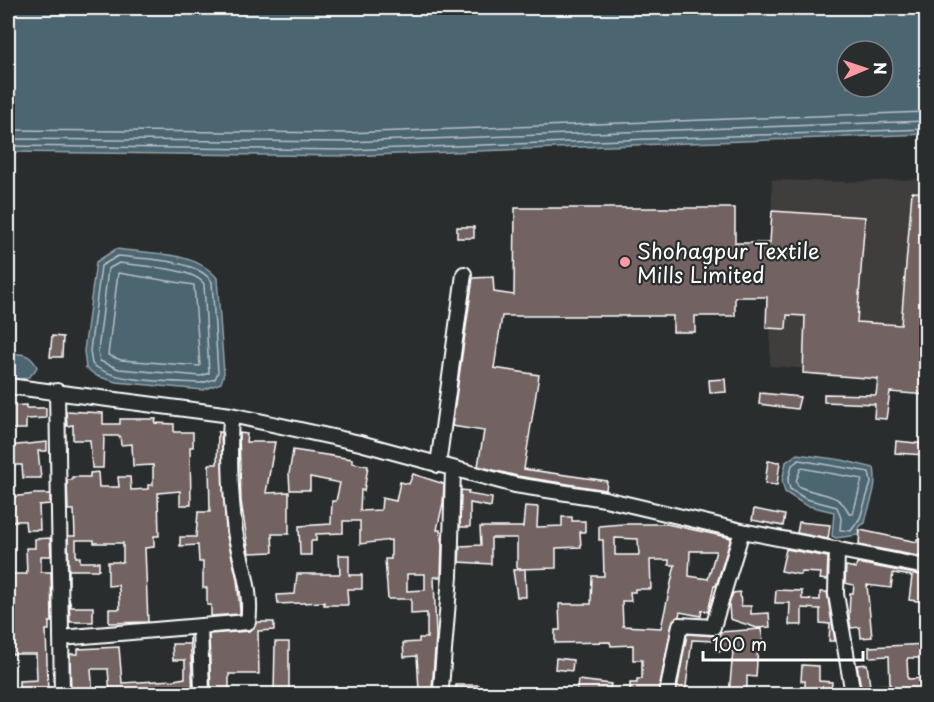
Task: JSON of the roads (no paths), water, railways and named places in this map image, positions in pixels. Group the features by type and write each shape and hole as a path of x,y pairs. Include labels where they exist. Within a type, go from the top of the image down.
{"street":[{"path":"438,465 464,274"},
{"path":"8,386 231,415 360,443 515,485 605,499 742,531 927,567"},
{"path":"57,391 62,694"},
{"path":"61,638 246,624 249,620 246,575 235,529 231,483 231,415"},
{"path":"441,688 450,576 453,469"},
{"path":"667,694 680,625 713,627 742,531"},
{"path":"837,549 836,594 853,694"},
{"path":"200,626 202,694"}],"water":[{"path":"8,8 926,8 926,134 346,156 8,152"},
{"path":"116,249 185,258 208,269 217,278 224,373 221,383 203,390 116,382 97,376 86,368 84,351 96,262"},
{"path":"8,353 28,357 37,367 34,372 21,379 8,379"},
{"path":"797,454 842,460 874,468 875,482 872,496 865,523 860,526 857,535 836,538 832,536 834,512 805,505 785,492 782,481 786,462"}],"place":[{"name":"Shohagpur Textile Mills Limited","path":"625,262"}]}
